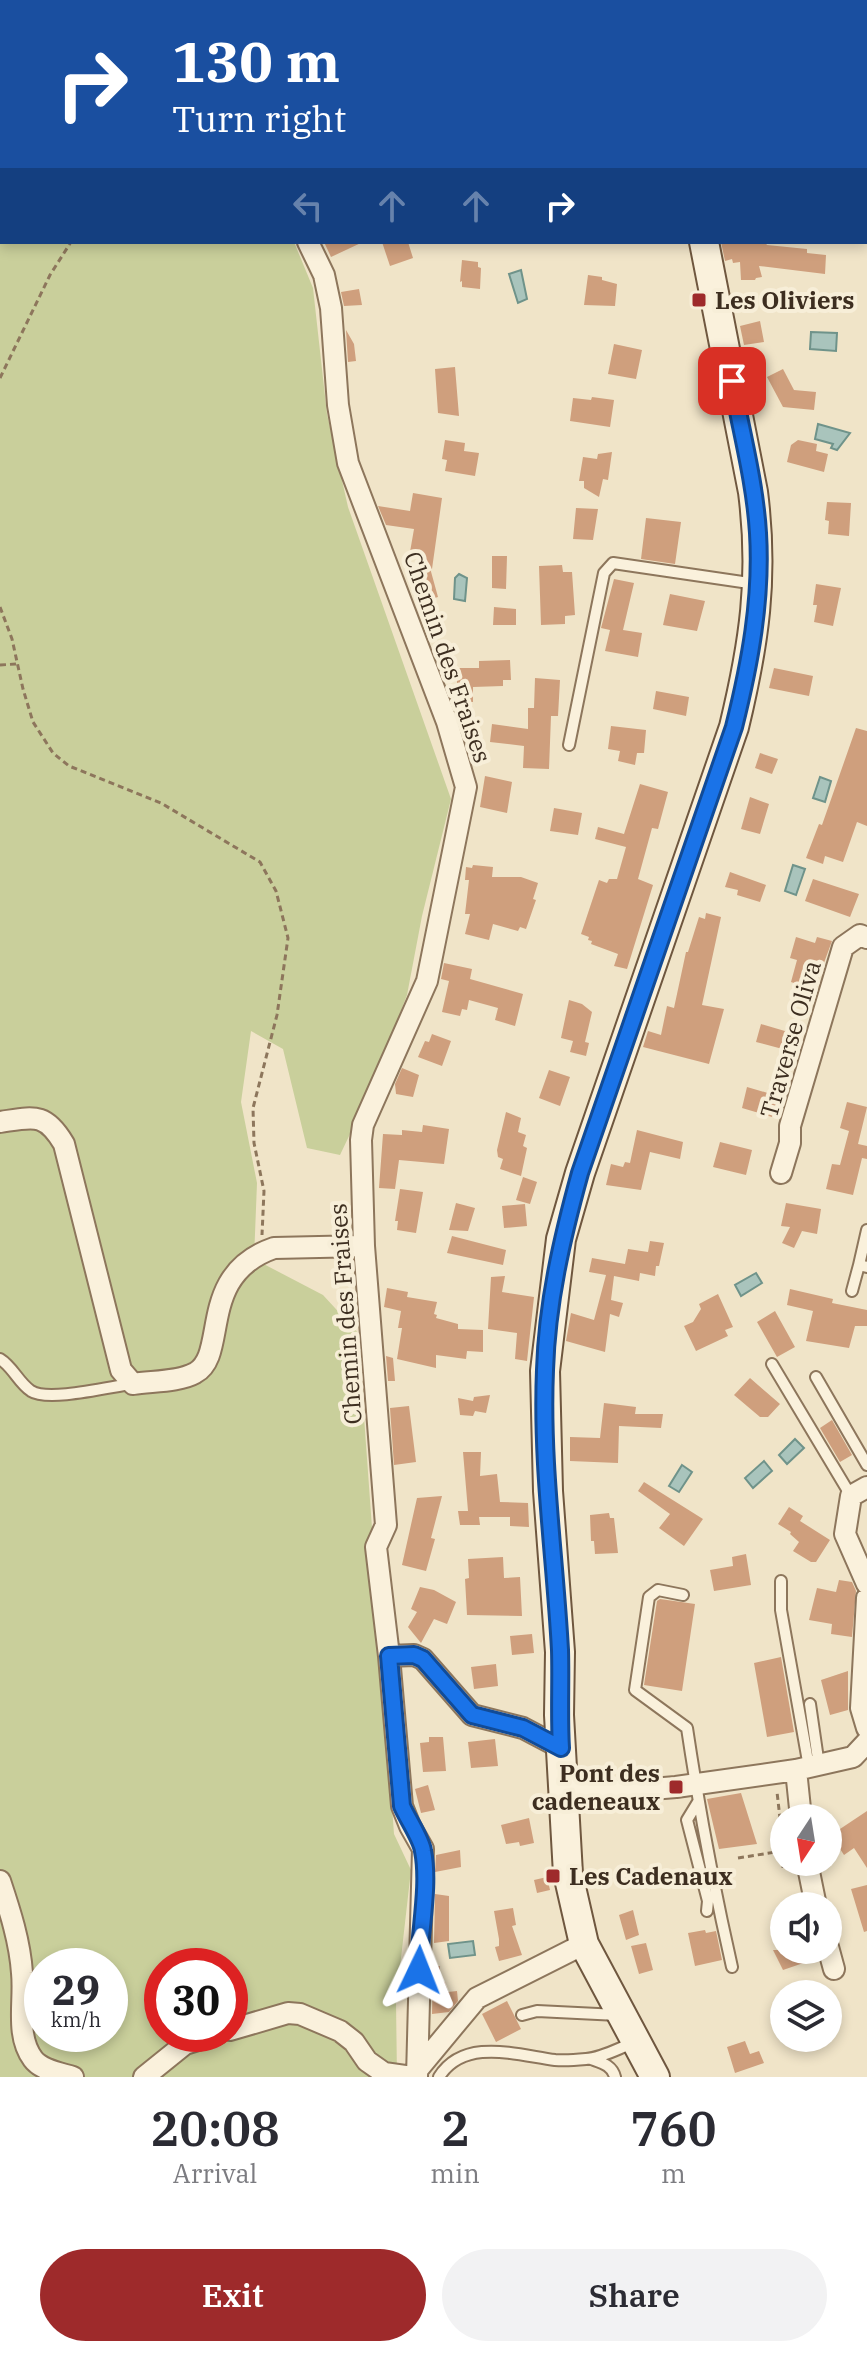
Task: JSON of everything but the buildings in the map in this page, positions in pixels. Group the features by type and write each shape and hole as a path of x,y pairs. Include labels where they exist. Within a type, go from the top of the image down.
{"main road":[{"path":"655,2077 584,1944 568,1874 561,1748 560,1652 548,1491 545,1371 561,1239 580,1173 734,727 750,661 758,585 758,532 753,492 704,244"}],"street":[{"name":"Chemin des Fraises","path":"309,244 324,275 331,308 338,405 348,463 447,722 466,787 427,981 363,1125 364,1246 386,1525 376,1547 402,1806 423,1849 416,2074"},
{"name":"Traverse Oliva","path":"781,1173 790,1143 790,1126 843,947 860,935 867,938"},
{"path":"0,1122 29,1118 43,1120 54,1127 64,1144 121,1370 133,1384 192,1375 203,1368 209,1357 219,1305 227,1284 242,1266 266,1251 285,1247 364,1246"},
{"path":"859,1492 845,1534 867,1584"},
{"path":"867,1598 861,1708 867,1728"},
{"path":"389,1656 414,1655 423,1659 472,1715 523,1728 561,1748"},
{"path":"563,1791 697,1794 853,1757 867,1742"},
{"path":"803,1804 808,1768"},
{"path":"0,1881 14,1928 22,1973 22,2029 26,2048 35,2062 73,2077"},
{"path":"248,2025 288,2013 300,2014 340,2031 354,2042 367,2061 384,2073 416,2074 477,1998 584,1944"},
{"path":"833,1964 834,1969"},
{"path":"144,2077 175,2052"}],"lane":[{"path":"569,745 604,573 613,563 758,585"},
{"path":"852,1291 863,1266 867,1230"},
{"path":"0,1359 33,1392 47,1395 133,1384"},
{"path":"772,1364 859,1492"},
{"path":"816,1377 867,1465"},
{"path":"781,1581 781,1610 808,1768"},
{"path":"683,1595 658,1590 649,1597 635,1690 687,1728 714,1888 732,1967"},
{"path":"808,1768 810,1704"},
{"path":"697,1794 687,1820 708,1901 707,1911"},
{"path":"522,2015 537,2011 620,2015"},
{"path":"439,2077 452,2062 467,2054 510,2051 558,2060 591,2059 635,2042"},
{"path":"591,2059 613,2070 615,2077"}],"path":[{"path":"0,378 50,275 70,244"},
{"path":"0,607 12,639 33,722 53,753 69,766 161,803 260,862 276,891 288,938 277,1015 253,1108 254,1143 264,1191 261,1223 266,1251"},
{"path":"0,665 18,664"},
{"path":"776,1783 778,1804"},
{"path":"738,1858 770,1853"}],"green space":[{"path":"0,244 295,244 313,288 327,414 348,507 451,799 422,916 407,995 369,1094 340,1155 307,1148 283,1049 251,1031 241,1102 257,1183 254,1259 323,1295 358,1333 394,1834 411,1870 396,2002 397,2077 0,2077"}],"water":[{"path":"521,270 527,299 518,303 509,274"},
{"path":"811,332 837,333 836,351 810,349"},
{"path":"818,424 850,433 837,450 831,448 833,444 815,439"},
{"path":"459,574 467,578 465,601 454,599 455,578"},
{"path":"820,777 831,781 825,802 813,798"},
{"path":"793,865 805,869 796,895 785,891"},
{"path":"756,1273 762,1283 741,1296 735,1285"},
{"path":"795,1439 804,1448 787,1464 779,1455"},
{"path":"764,1461 772,1471 753,1488 745,1478"},
{"path":"682,1465 692,1472 679,1492 669,1486"},
{"path":"473,1941 475,1955 450,1958 448,1944"}],"place":[{"name":"Les Oliviers","path":"699,300"},
{"name":"Pont des cadeneaux","path":"676,1787"},
{"name":"Les Cadenaux","path":"553,1876"}],"route":[{"path":"419,1970 424,1896 423,1849 402,1806 389,1656 414,1655 423,1659 472,1715 523,1728 561,1748 560,1652 548,1491 545,1371 551,1308 561,1239 580,1173 734,727 750,661 758,585 758,532 732,381"}]}
